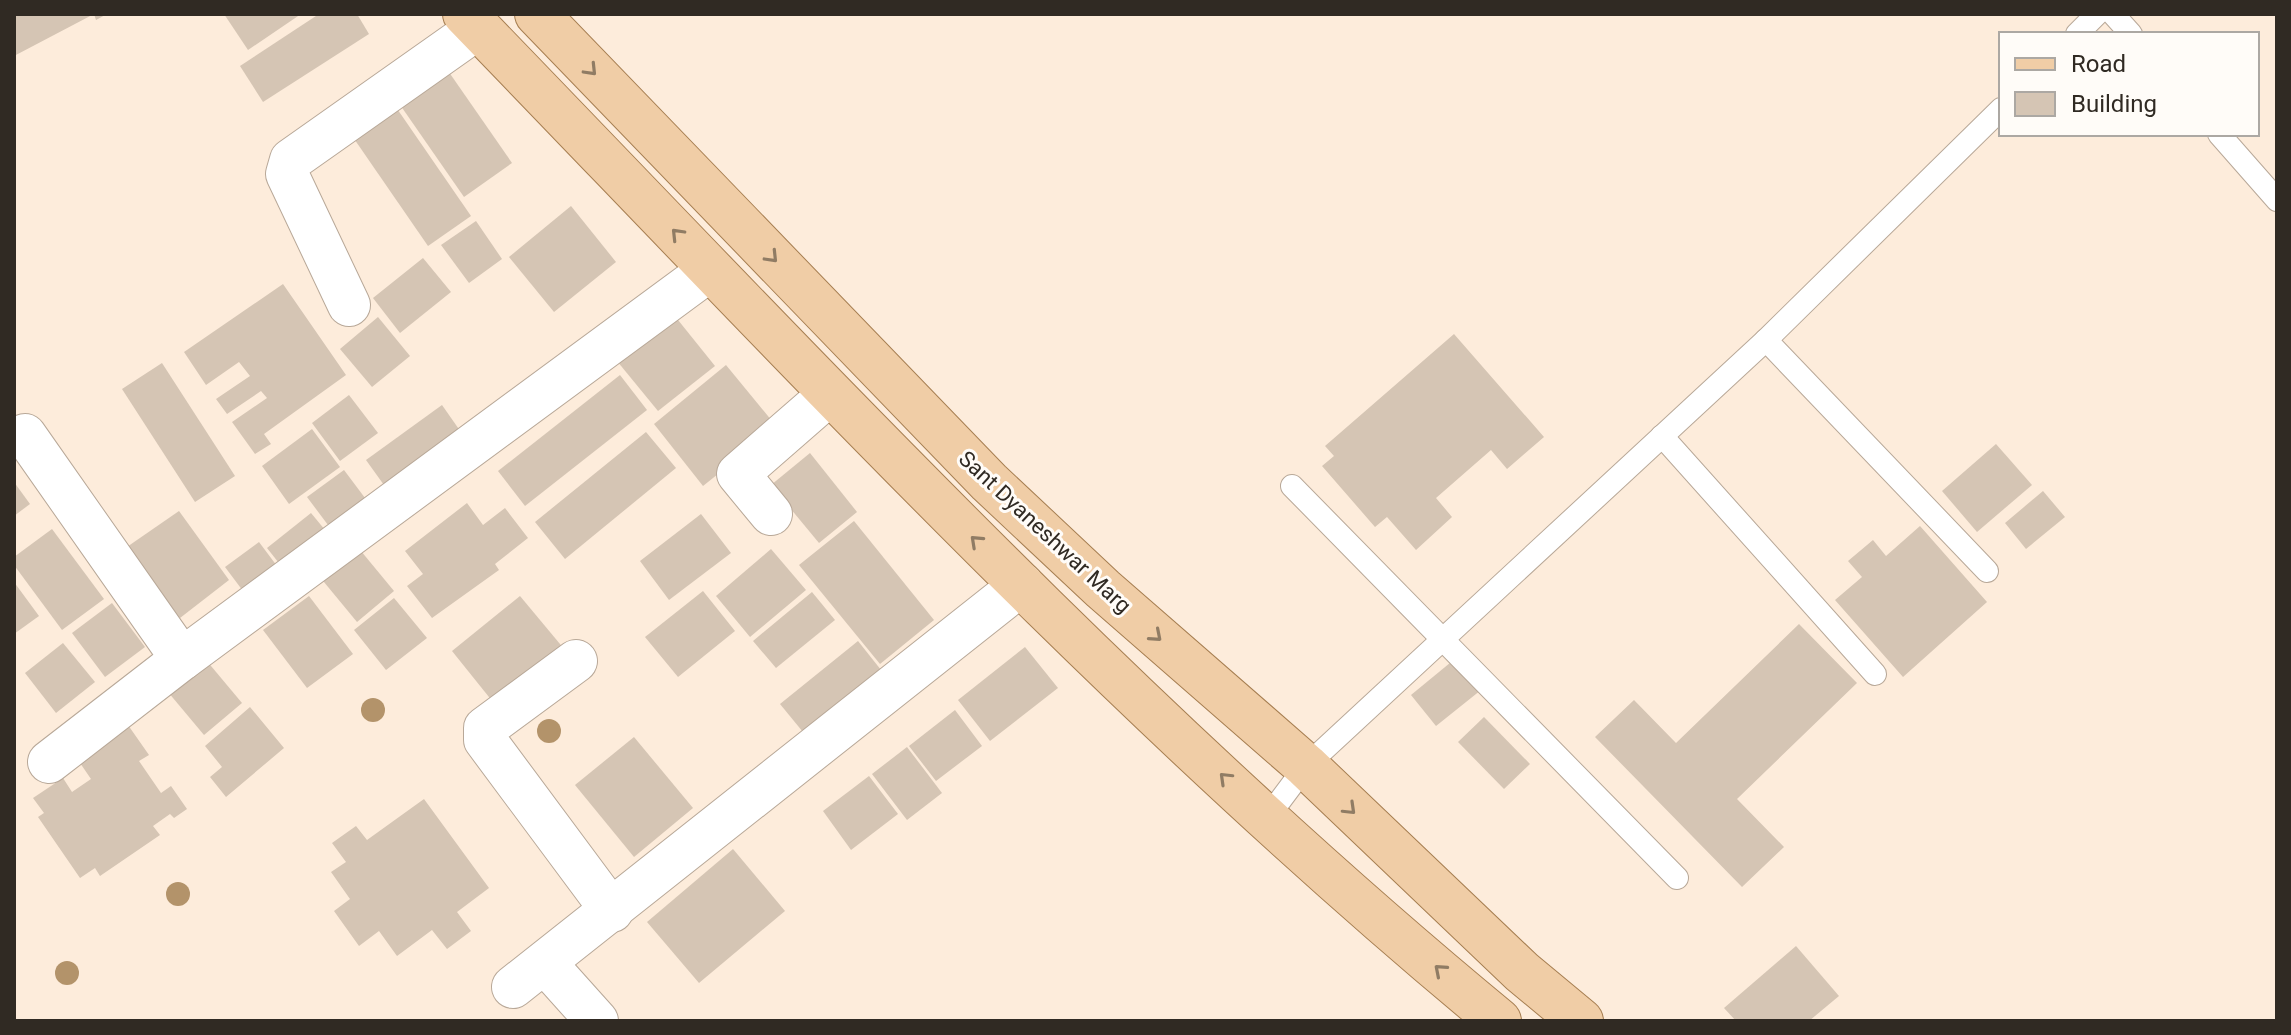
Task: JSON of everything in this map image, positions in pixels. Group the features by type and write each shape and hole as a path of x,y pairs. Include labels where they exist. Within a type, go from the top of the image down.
{"main road":[{"name":"Sant Dyaneshwar Marg","path":"537,14 989,482 1103,589 1306,766 1522,972 1581,1021"},
{"path":"471,21 953,519 1267,818 1499,1021"},
{"path":"825,387 855,343"},
{"path":"1068,627 1103,589"}],"street":[{"path":"349,305 287,174 291,160 471,21"},
{"path":"49,762 182,659 711,269"},
{"path":"771,514 738,474 825,387"},
{"path":"25,435 182,659"},
{"path":"597,1021 529,975 1022,584"},
{"path":"576,661 485,728 485,740 612,911"}],"lane":[{"path":"2079,32 2097,14"},
{"path":"2113,14 2129,32"},
{"path":"1267,818 1306,766 1766,340 1999,111"},
{"path":"2221,136 2277,200"},
{"path":"1766,340 1987,571"},
{"path":"1662,436 1875,674"},
{"path":"1292,486 1677,878"}],"building":[{"path":"14,14 94,14 14,56"},
{"path":"224,14 301,14 248,50"},
{"path":"319,14 357,14 369,34 263,102 240,66"},
{"path":"444,65 512,163 464,197 396,99"},
{"path":"391,100 471,216 428,246 348,130"},
{"path":"571,206 616,262 554,312 509,257"},
{"path":"476,221 502,259 469,283 441,245"},
{"path":"423,258 451,292 400,333 373,298"},
{"path":"283,284 346,375 264,434 271,444 255,454 232,422 267,398 261,391 227,414 216,399 250,376 239,362 206,385 184,352"},
{"path":"674,315 715,366 658,411 617,361"},
{"path":"378,317 410,356 372,387 340,349"},
{"path":"1454,334 1544,437 1507,469 1491,450 1436,498 1452,517 1416,550 1387,517 1375,527 1322,466 1334,456 1325,446"},
{"path":"162,363 235,476 195,502 122,389"},
{"path":"726,365 777,427 703,486 654,424"},
{"path":"620,375 647,410 525,506 498,471"},
{"path":"349,395 378,433 340,461 312,423"},
{"path":"442,405 470,445 394,499 366,460"},
{"path":"312,429 340,467 289,504 262,466"},
{"path":"646,432 676,468 565,559 535,522"},
{"path":"1996,444 2032,485 1977,532 1942,491"},
{"path":"810,453 857,512 819,543 771,485"},
{"path":"344,470 371,506 334,533 307,497"},
{"path":"14,482 30,504 14,516"},
{"path":"2043,491 2065,517 2026,549 2005,523"},
{"path":"467,503 483,525 505,508 528,538 495,564 499,570 432,618 407,586 423,574 405,551"},
{"path":"179,511 229,580 180,618 124,549"},
{"path":"311,513 330,536 286,572 267,548"},
{"path":"701,514 731,553 669,600 640,561"},
{"path":"854,521 934,620 880,664 799,565"},
{"path":"1920,526 1987,602 1903,677 1835,600 1862,577 1848,561 1873,540 1886,556"},
{"path":"52,529 104,599 62,630 14,565 14,557"},
{"path":"259,542 283,574 249,599 225,567"},
{"path":"356,545 394,591 357,622 319,576"},
{"path":"771,549 806,590 750,637 716,596"},
{"path":"14,582 39,616 14,634"},
{"path":"703,591 735,631 678,677 645,637"},
{"path":"812,592 835,620 776,668 753,641"},
{"path":"309,596 353,654 307,688 263,630"},
{"path":"520,596 570,656 501,712 452,651"},
{"path":"394,598 427,638 386,670 354,630"},
{"path":"112,603 145,647 105,677 72,633"},
{"path":"1799,624 1857,683 1737,799 1784,847 1742,887 1595,737 1634,700 1676,743"},
{"path":"858,641 889,680 812,743 780,704"},
{"path":"63,643 95,682 56,713 25,673"},
{"path":"1025,647 1058,688 990,741 958,700"},
{"path":"1456,658 1481,690 1436,726 1411,695"},
{"path":"206,660 242,703 204,735 168,692"},
{"path":"250,707 284,748 226,797 210,777 222,767 205,746"},
{"path":"955,710 982,746 936,781 909,746"},
{"path":"1484,717 1530,764 1504,789 1458,742"},
{"path":"128,725 149,755 139,761 161,793 171,786 187,809 174,818 170,814 153,826 160,835 100,876 95,868 80,878 38,817 44,813 33,798 63,778 72,792 91,779 78,760"},
{"path":"634,737 693,808 634,857 575,785"},
{"path":"907,747 942,793 907,820 872,774"},
{"path":"869,776 898,814 851,850 823,811"},
{"path":"424,799 489,888 457,912 471,931 447,949 432,930 397,956 379,931 359,946 334,911 350,899 331,872 346,862 332,843 356,826 367,840"},
{"path":"733,849 785,911 699,983 647,922"},
{"path":"1796,946 1839,996 1809,1021 1736,1021 1724,1008"}]}
